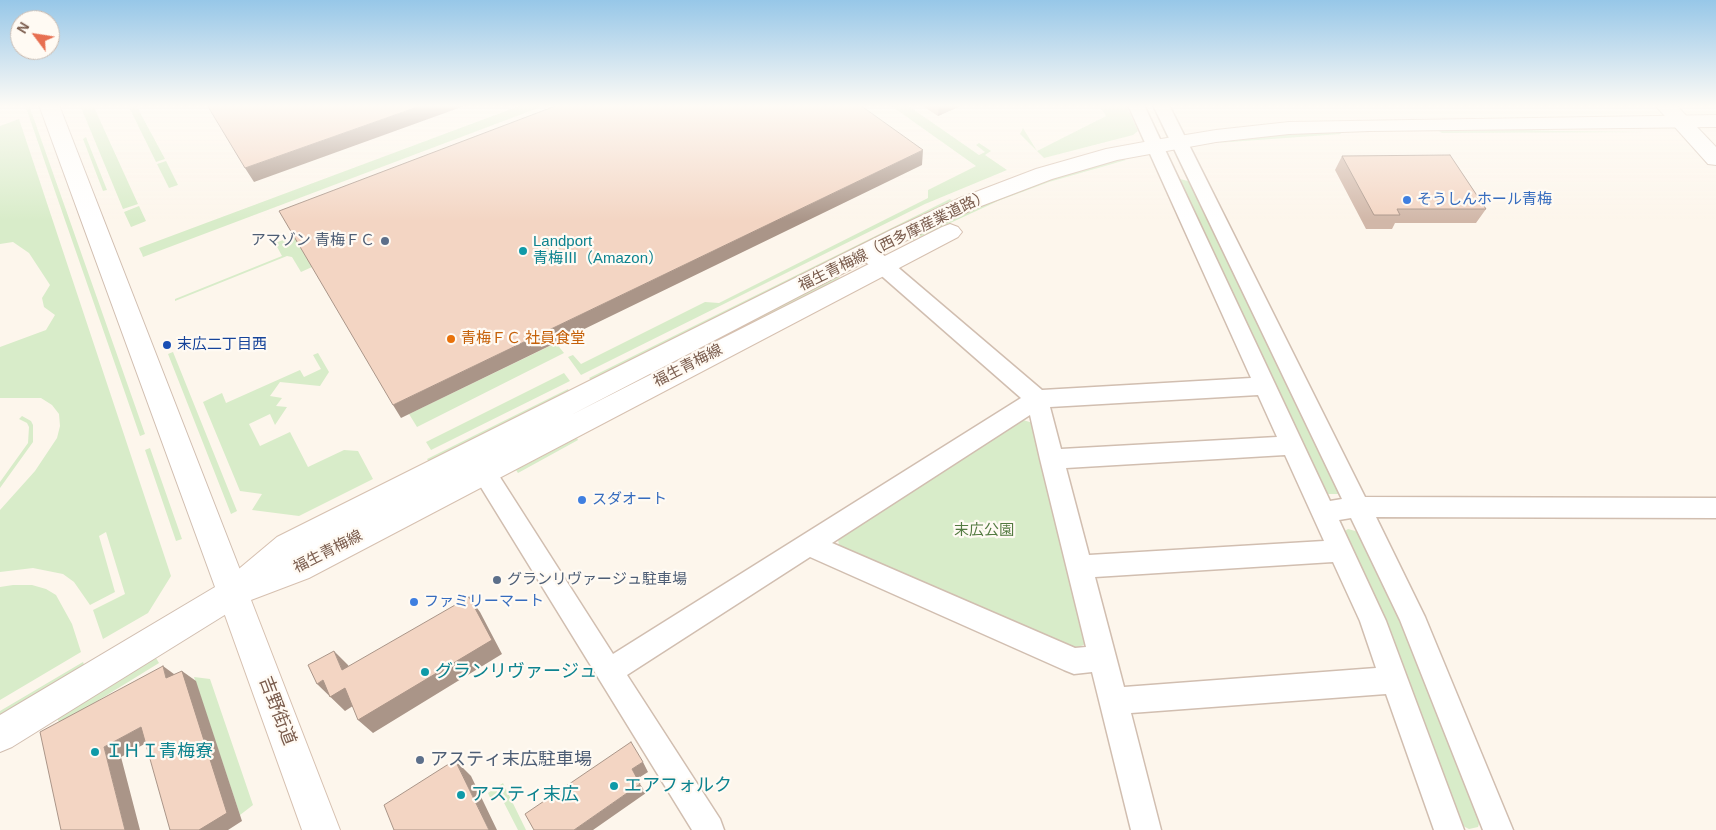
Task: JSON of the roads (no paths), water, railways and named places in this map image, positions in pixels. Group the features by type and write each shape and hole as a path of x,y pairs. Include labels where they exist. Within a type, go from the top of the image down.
{"main road":[{"name":"吉野街道","path":"64,144 321,830"},
{"name":"福生青梅線（西多摩産業道路）","path":"767,326 950,211 1016,184 1090,161 1158,153 1204,144"},
{"path":"1702,144 1716,159"},
{"name":"福生青梅線（西多摩産業道路）","path":"696,350 875,259"},
{"name":"福生青梅線","path":"0,735 233,593 288,546 478,462 588,402 696,350 767,326"}],"street":[{"path":"1154,144 1373,622 1449,830"},
{"path":"1180,144 1412,617 1498,830"},
{"path":"875,259 1037,399 1081,568 1101,659 1114,701 1146,830"},
{"path":"610,671 1037,399 1265,386"},
{"path":"1052,459 1292,445"},
{"path":"478,462 709,830"},
{"path":"1322,512 1358,507 1716,508"},
{"path":"808,544 1074,661 1101,659"},
{"path":"1081,568 1340,551"},
{"path":"1114,701 1395,680"}],"place":[{"name":"そうしんホール青梅","path":"1407,200"},
{"name":"アマゾン 青梅ＦＣ","path":"385,241"},
{"name":"Landport 青梅Ⅲ（Amazon）","path":"523,251"},
{"name":"青梅ＦＣ 社員食堂","path":"451,339"},
{"name":"末広二丁目西","path":"167,345"},
{"name":"スダオート","path":"582,500"},
{"name":"グランリヴァージュ駐車場","path":"497,580"},
{"name":"ファミリーマート","path":"414,602"},
{"name":"グランリヴァージュ","path":"425,672"},
{"name":"ＩＨＩ青梅寮","path":"95,752"},
{"name":"アスティ末広駐車場","path":"420,760"},
{"name":"エアフォルク","path":"614,786"},
{"name":"アスティ末広","path":"461,795"}],"park label":[{"name":"末広公園","path":"984,531"}]}
